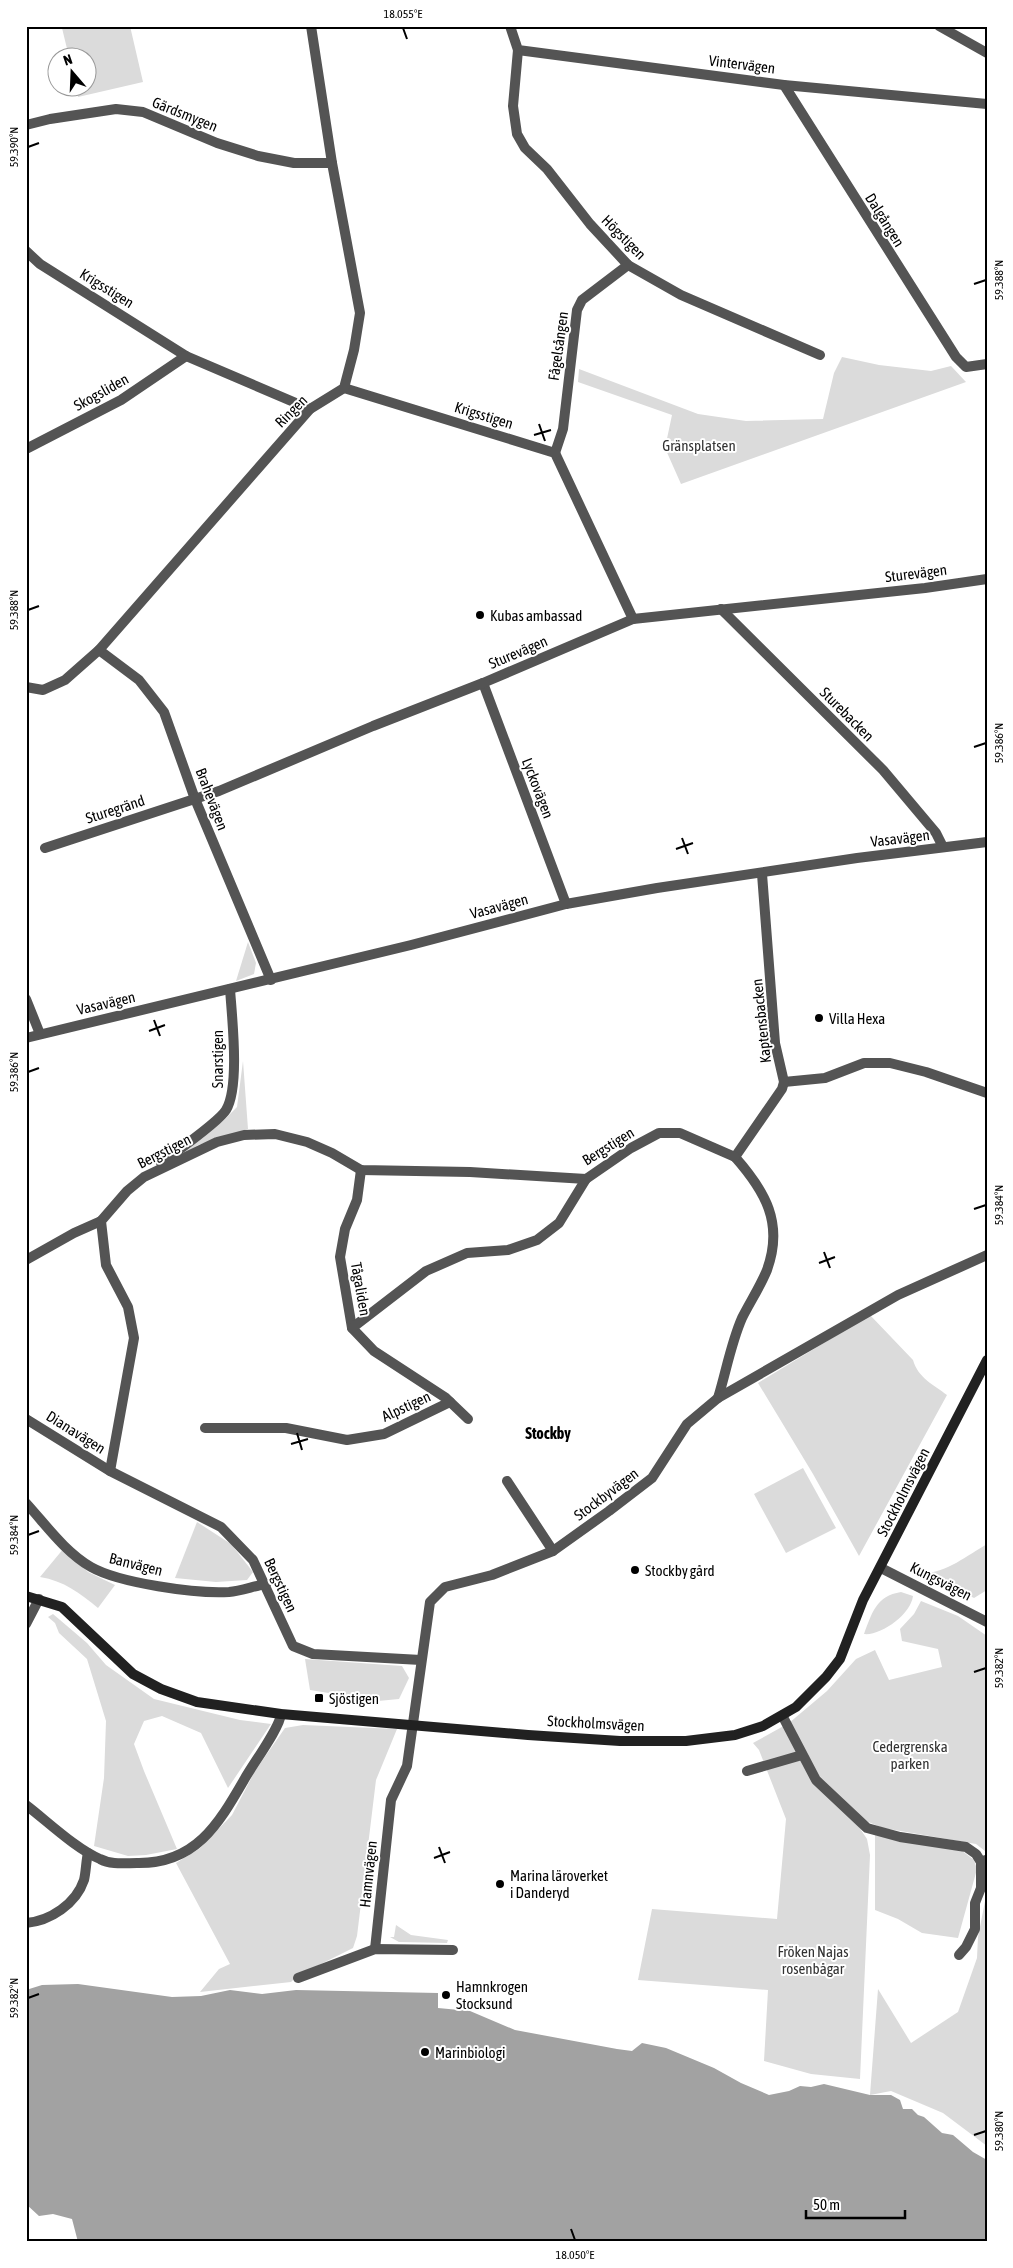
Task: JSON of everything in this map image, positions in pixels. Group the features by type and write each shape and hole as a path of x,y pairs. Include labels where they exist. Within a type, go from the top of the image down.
{"street":[{"path":"311,26 332,163 360,313 354,350 344,388"},
{"path":"510,26 518,50"},
{"path":"939,26 987,53"},
{"name":"Vintervägen","path":"518,50 784,85 987,104"},
{"name":"Högstigen","path":"518,50 513,106 517,134 525,148 547,169 590,224 628,265 681,295 820,355"},
{"name":"Dalgången","path":"784,85 956,357 966,367 987,364"},
{"name":"Gärdsmygen","path":"26,125 50,119 116,109 143,112 217,143 258,156 294,164 332,163"},
{"name":"Krigsstigen","path":"26,251 40,264 186,356 310,409"},
{"name":"Fågelsången","path":"555,452 563,429 577,310 582,300 628,265"},
{"name":"Skogsliden","path":"26,449 121,400 186,356"},
{"name":"Ringen","path":"26,687 43,690 65,680 99,650 310,409 344,388"},
{"name":"Krigsstigen","path":"344,388 555,452"},
{"path":"555,452 633,619"},
{"name":"Sturevägen","path":"195,799 219,791 373,726 482,684 633,619 925,588 987,578"},
{"name":"Sturebacken","path":"721,609 883,770 936,833 943,848"},
{"name":"Brahevägen","path":"99,650 139,680 164,712 195,799 270,980"},
{"name":"Lyckovägen","path":"482,684 566,904"},
{"name":"Sturegränd","path":"44,848 195,799"},
{"name":"Vasavägen","path":"26,1038 270,980 566,904 657,888 987,842"},
{"name":"Kaptensbacken","path":"734,1157 782,1089 784,1082 775,1043 762,874"},
{"name":"Snarstigen","path":"144,1177 225,1112 232,1098 233,1048 230,989"},
{"path":"26,1000 40,1034"},
{"path":"784,1082 825,1078 864,1063 890,1063 926,1072 987,1092"},
{"name":"Bergstigen","path":"101,1222 127,1191 144,1177 217,1142 244,1135 275,1134 315,1146 361,1170 470,1172 586,1178 631,1148 659,1134 680,1133 734,1157"},
{"path":"718,1398 742,1319 767,1270 774,1231 770,1210 754,1179 734,1157"},
{"name":"Tågaliden","path":"361,1170 357,1200 345,1229 340,1257 352,1328 374,1351 450,1402 468,1419"},
{"path":"352,1328 426,1270 467,1253 508,1250 537,1240 559,1223 586,1178"},
{"path":"26,1260 74,1233 101,1222 106,1264 128,1307 134,1338 110,1471"},
{"name":"Stockbyvägen","path":"413,1725 430,1602 445,1587 492,1575 553,1551 652,1478 687,1424 718,1398 898,1295 987,1255"},
{"name":"Stockholmsvägen","path":"26,1596 62,1607 133,1674 161,1689 198,1702 281,1714 610,1740 695,1741 735,1736 782,1717 796,1707 826,1677 840,1659 858,1610 987,1360"},
{"name":"Alpstigen","path":"205,1428 286,1428 347,1440 384,1434 450,1402"},
{"name":"Dianavägen","path":"26,1419 110,1471"},
{"name":"Bergstigen","path":"110,1471 221,1527 238,1542 253,1560 266,1584 293,1646 313,1654 422,1660"},
{"path":"507,1482 553,1551"},
{"name":"Banvägen","path":"26,1503 68,1551 91,1567 115,1578 173,1588 229,1592 266,1584"},
{"name":"Kungsvägen","path":"881,1568 987,1622"},
{"path":"26,1624 39,1599"},
{"path":"26,1805 88,1853 100,1860 114,1863 146,1864 180,1856 193,1847 224,1816 256,1759 278,1725 281,1714"},
{"path":"782,1717 816,1780 867,1828 900,1837 966,1847 984,1861 976,1902 975,1929 966,1947 959,1955"},
{"name":"Hamnvägen","path":"375,1948 390,1800 407,1766 413,1725"},
{"path":"747,1771 802,1755"},
{"path":"26,1923 53,1916 68,1904 83,1882 88,1853"},
{"path":"298,1978 375,1948 453,1950"}],"green space":[{"path":"71,26 130,26 143,82 98,92 98,48 67,48 62,28"},
{"name":"Gränsplatsen","path":"842,357 879,365 931,371 951,366 966,382 681,484 665,448 672,415 578,382 579,369 698,414 746,421 823,419 834,373"},
{"path":"248,942 256,963 254,974 236,981"},
{"path":"243,1061 248,1129 198,1145 166,1164 224,1120 237,1107"},
{"path":"870,1315 913,1360 919,1372 947,1395 859,1556 813,1474 758,1383"},
{"path":"803,1468 836,1528 786,1553 754,1494"},
{"path":"197,1522 231,1544 253,1572 247,1580 216,1582 175,1578"},
{"path":"987,1544 987,1590 974,1598 924,1573 949,1567"},
{"path":"64,1548 88,1572 115,1585 98,1608 71,1588 57,1581 40,1577"},
{"path":"901,1592 913,1596 907,1610 886,1628 871,1634 864,1634 880,1602 886,1597"},
{"path":"921,1601 958,1616 987,1636 987,1856 985,1851 976,1844 883,1828 866,1821 814,1783 855,1821 867,1839 870,1855 860,2079 811,2074 764,2061 768,1990 638,1980 652,1909 777,1919 786,1819 759,1750 753,1743 789,1723 827,1691 856,1659 875,1650 889,1680 942,1667 938,1649 902,1641 900,1629 914,1614"},
{"path":"53,1614 87,1643 106,1665 154,1699 240,1720 271,1724 228,1788 201,1733 162,1716 144,1721 134,1744 177,1849 146,1855 128,1856 94,1846 104,1778 106,1721 87,1659 59,1633 55,1623 48,1617"},
{"path":"305,1659 402,1666 409,1678 399,1699 378,1701 310,1690"},
{"path":"303,1725 397,1729 376,1780 357,1936 353,1948 297,1976 291,1982 200,1992 219,1969 230,1964 176,1863 199,1849 232,1815 255,1771 285,1728"},
{"path":"875,1835 961,1850 974,1860 977,1869 958,1938 922,1933 898,1919 875,1910"},
{"path":"987,1891 987,2146 943,2113 891,2091 870,2095 878,1989 911,2043 958,2012 977,1958 978,1937"},
{"path":"396,1925 411,1935 448,1940 447,1943 399,1942 390,1937 394,1937"}],"shaded area":[{"path":"78,1984 172,1997 201,1996 230,1990 262,1994 296,1990 438,1993 438,2008 470,2011 515,2030 632,2051 642,2043 666,2048 714,2068 741,2083 769,2095 789,2091 800,2086 811,2087 824,2084 870,2095 891,2095 900,2100 903,2109 912,2109 942,2133 953,2135 973,2152 987,2160 987,2242 78,2242 72,2219 53,2214 39,2216 26,2204 26,1990 42,1985"}],"place":[{"name":"Kubas ambassad","path":"480,615"},
{"name":"Villa Hexa","path":"819,1018"},
{"name":"Stockby gård","path":"635,1570"},
{"name":"Sjöstigen","path":"319,1698"},
{"name":"Marina läroverket i Danderyd","path":"500,1884"},
{"name":"Hamnkrogen Stocksund","path":"446,1995"},
{"name":"Marinbiologi","path":"425,2052"}],"district":[{"name":"Stockby","path":"548,1433"}],"park label":[{"name":"Cedergrenska parken","path":"910,1754"},
{"name":"Fröken Najas rosenbågar","path":"813,1960"}]}
